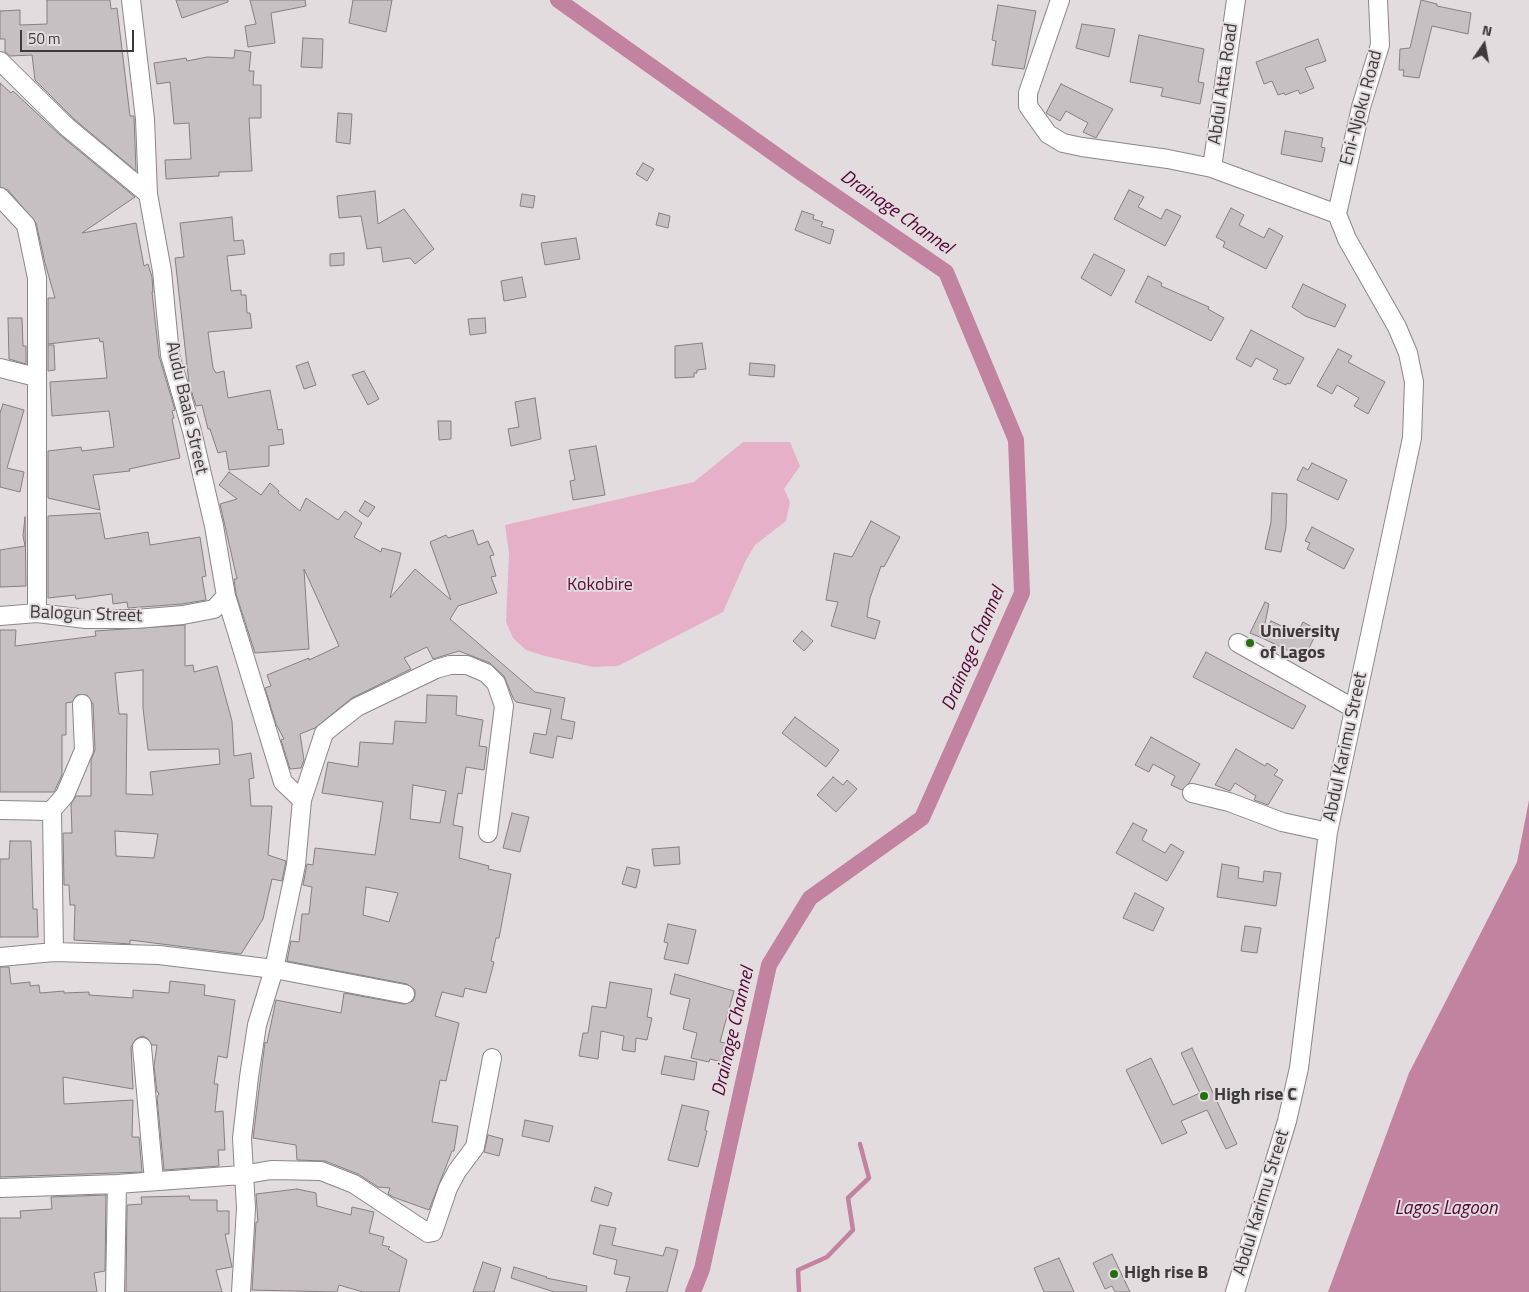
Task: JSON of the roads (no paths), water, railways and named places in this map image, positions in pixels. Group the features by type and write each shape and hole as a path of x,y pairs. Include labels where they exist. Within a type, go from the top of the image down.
{"street":[{"name":"Audu Baale Street","path":"131,0 144,119 148,194 162,271 170,355 192,431 214,526 226,596 283,782 302,800"},
{"path":"1060,0 1028,94 1028,106 1048,134 1063,143 1082,147 1168,159 1212,168 1337,214"},
{"name":"Abdul Atta Road","path":"1212,168 1236,0"},
{"name":"Eni-Njoku Road","path":"1337,214 1361,107 1380,45 1378,0"},
{"path":"0,61 67,127 148,194"},
{"path":"0,197 26,225 34,257 37,299 37,613"},
{"name":"Abdul Karimu Street","path":"1234,1292 1288,1121 1299,1068 1328,832 1410,447 1414,382 1408,354 1397,327 1348,239 1337,214"},
{"path":"0,368 36,377"},
{"name":"Balogun Street","path":"0,616 37,613 86,619 136,619 183,615 214,609 226,596"},
{"path":"1238,642 1353,708"},
{"path":"241,1292 246,1208 242,1175 242,1138 257,1025 274,969 296,865 302,800 324,733 357,707 436,669 450,665 467,665 486,673 496,683 504,706 488,833"},
{"path":"54,952 52,810 65,796 84,750 82,704"},
{"path":"1192,793 1229,802 1282,822 1328,832"},
{"path":"0,810 52,810"},
{"path":"0,957 54,952 159,955 274,969 405,994"},
{"path":"142,1047 154,1181"},
{"path":"0,1188 117,1184 242,1175 290,1169 321,1172 354,1184 428,1233 433,1232 448,1188 457,1171 475,1148 492,1058"},
{"path":"115,1292 117,1184"}],"water":[{"name":"Lagos Lagoon","path":"1529,800 1529,1292 1328,1292 1409,1073 1517,862"}],"waterway":[{"name":"Drainage Channel","path":"558,0 800,172 946,272 1016,440 1022,593 922,818 810,898 769,965 702,1269 693,1292"},
{"path":"799,1292 798,1270 827,1257 853,1230 848,1198 869,1178 860,1144"}],"place":[{"name":"University of Lagos","path":"1250,643"},
{"name":"High rise C","path":"1204,1096"},
{"name":"High rise B","path":"1114,1274"}],"park label":[{"name":"Kokobire","path":"600,586"}]}
